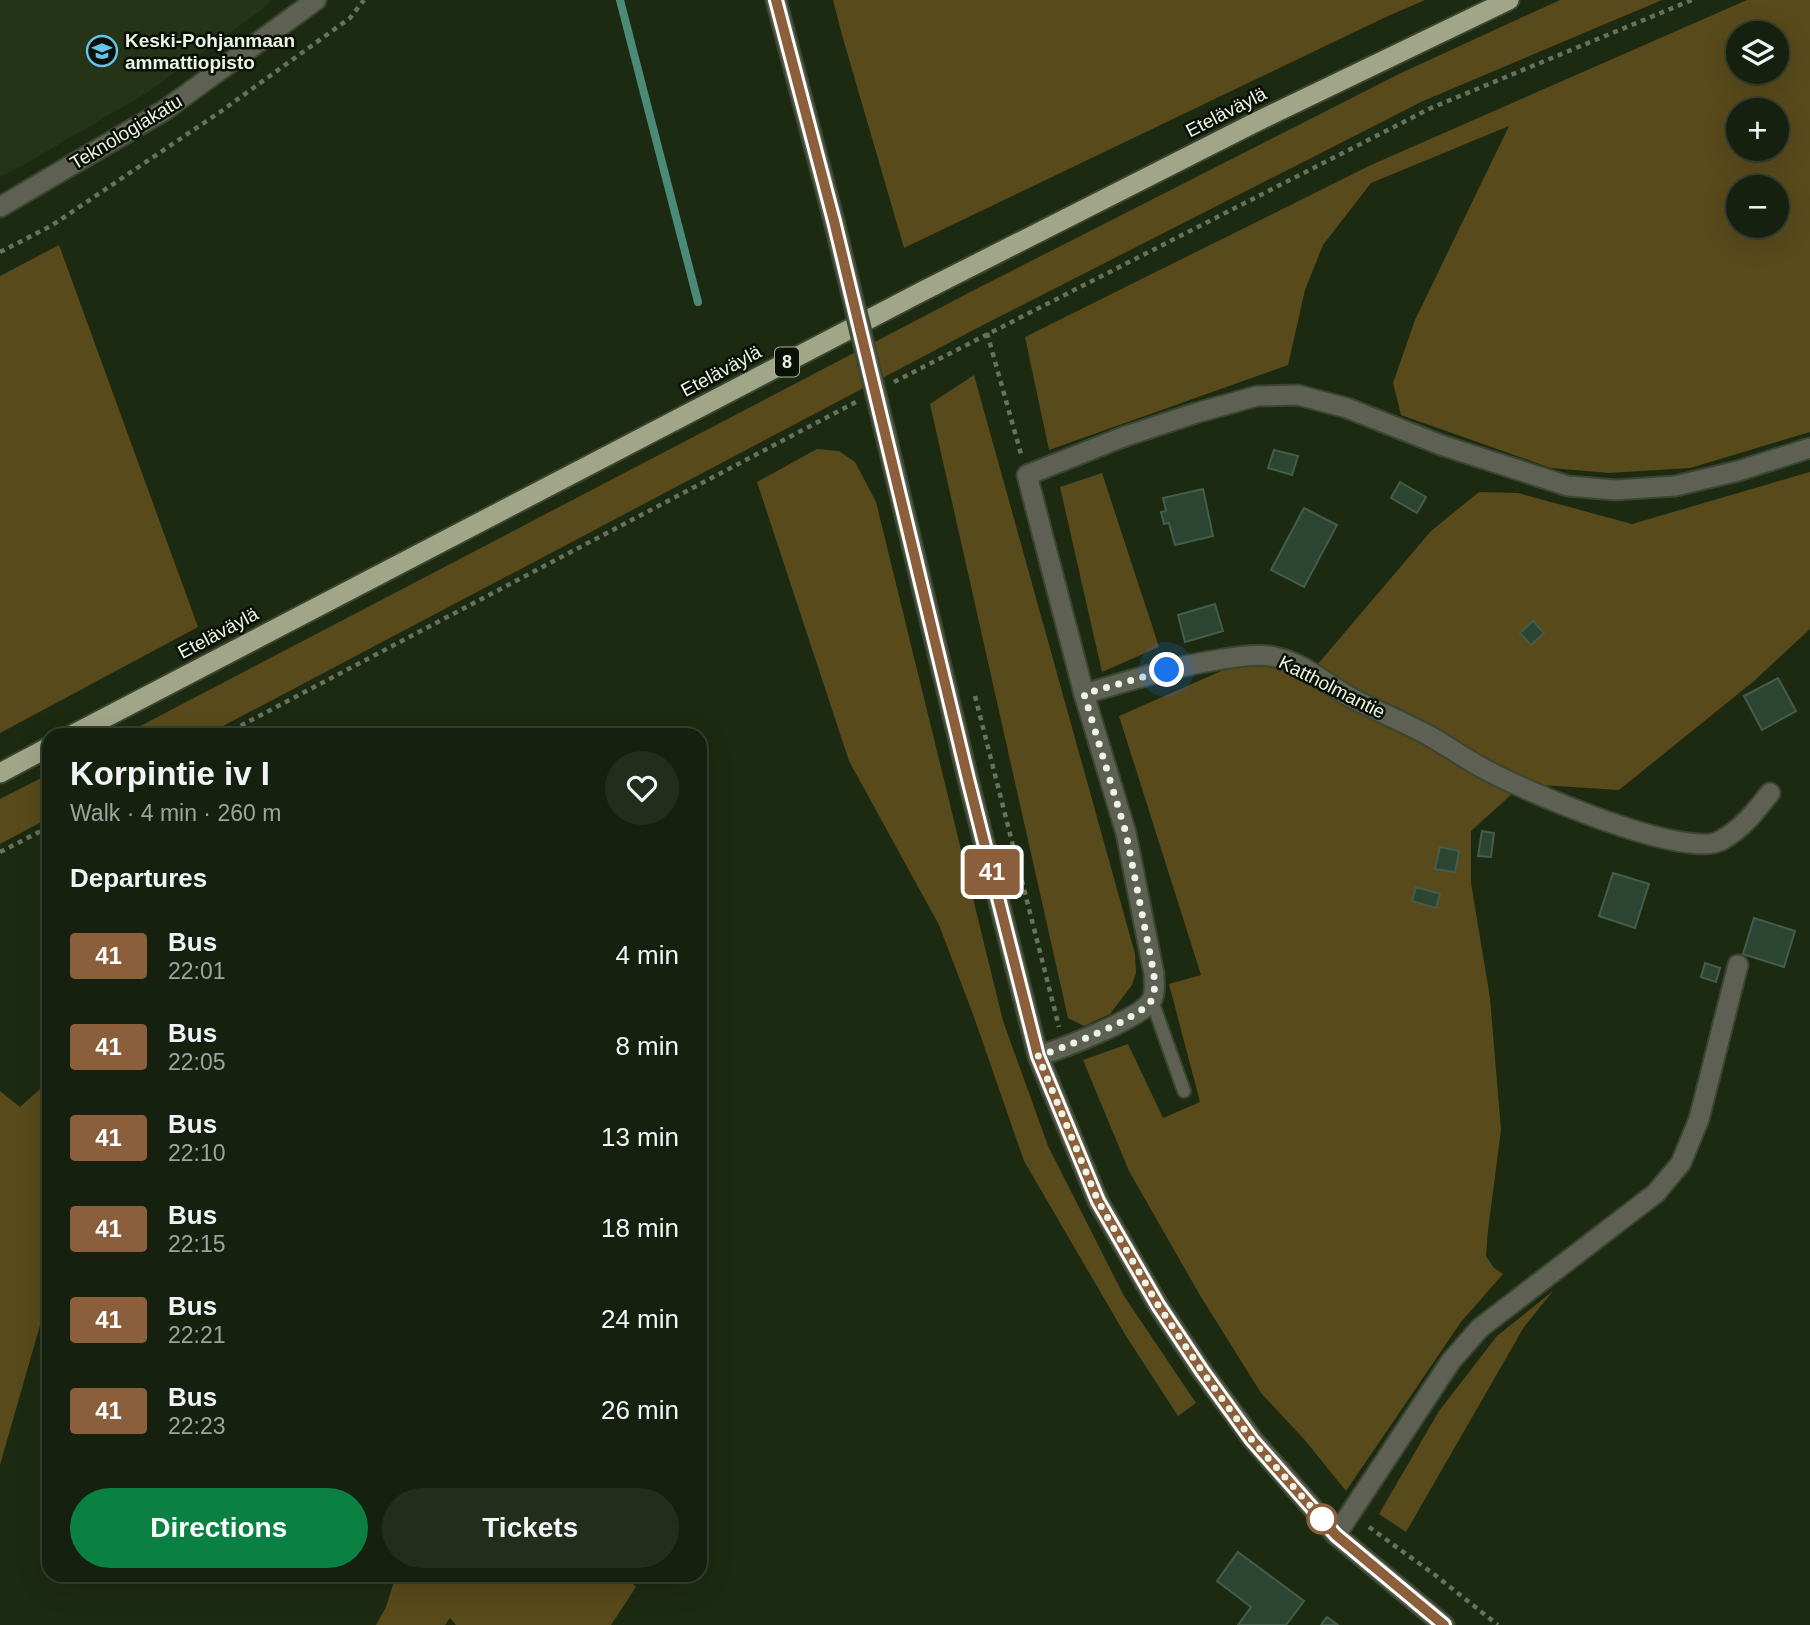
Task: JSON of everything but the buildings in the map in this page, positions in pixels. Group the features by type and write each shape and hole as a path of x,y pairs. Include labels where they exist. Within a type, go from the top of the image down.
{"highway":[{"name":"Eteläväylä","path":"85,728 921,292 1254,123 1509,0"},
{"path":"0,772 42,751"}],"street":[{"name":"Teknologiakatu","path":"0,207 165,110 316,0"},
{"path":"776,0 834,221 968,779 1038,1056 1098,1201 1158,1305 1202,1371 1252,1440 1336,1535 1444,1625"},
{"path":"1038,1056 1064,1048 1138,1012 1152,1001 1154,974 1126,833 1084,694 1027,475 1123,437 1196,413 1258,396 1298,394 1347,408 1441,445 1568,486 1615,490 1675,486 1738,471 1810,448"},
{"name":"Kattholmantie","path":"1084,694 1189,664 1242,656 1274,656 1291,661 1350,697 1425,734 1490,772 1554,801 1674,842 1694,845 1719,842 1748,820 1770,793"},
{"path":"1336,1535 1451,1362 1480,1328 1656,1193 1681,1163 1699,1119 1738,965"}],"lane":[{"path":"1152,1001 1184,1091"}],"path":[{"path":"0,252 51,226 220,112 350,18 365,0"},
{"path":"888,385 1431,108 1692,0"},
{"path":"987,333 1027,475"},
{"path":"236,728 864,398"},
{"path":"972,686 1064,1048"},
{"path":"0,852 42,831"},
{"path":"1351,1514 1498,1625"}],"shaded area":[{"name":"Keski-Pohjanmaan ammattiopisto","path":"0,0 272,0 148,92 0,177"},
{"path":"833,0 1425,0 904,248"},
{"path":"1560,0 1662,0 1423,101 983,325 219,728 136,728 978,288 1401,73"},
{"path":"1747,0 1810,0 1810,432 1690,468 1609,473 1551,468 1401,415 1393,383 1415,320 1509,126 1371,183 1323,245 1305,290 1288,365 1049,450 1025,337 1371,165"},
{"path":"59,245 198,627 0,733 0,276"},
{"path":"974,375 1135,954 1136,973 1132,985 1110,1014 1084,1026 1068,1018 930,404"},
{"path":"817,449 839,451 855,462 876,502 1003,1021 1048,1146 1124,1296 1196,1403 1178,1416 1126,1336 1024,1161 939,925 849,761 757,482"},
{"path":"1810,472 1810,629 1754,681 1619,790 1523,784 1471,831 1471,883 1490,998 1501,1130 1486,1256 1494,1268 1503,1274 1461,1322 1346,1491 1304,1439 1261,1393 1201,1297 1129,1171 1083,1060 1128,1044 1163,1118 1200,1102 1169,984 1201,975 1119,716 1235,665 1317,665 1431,531 1479,492 1518,493 1632,524"},
{"path":"1102,473 1159,647 1102,672 1060,487"},
{"path":"42,778 42,822 0,844 0,799"},
{"path":"42,1087 42,1318 0,1465 0,1091 20,1107"},
{"path":"1553,1291 1524,1327 1406,1532 1379,1514 1439,1411 1497,1336"},
{"path":"394,1582 631,1582 636,1587 611,1625 456,1625 450,1618 445,1625 376,1625 386,1607"}],"waterway":[{"path":"620,0 698,302"}],"bus line":[{"name":"41","path":"776,0 834,221 968,779 1038,1056 1098,1201 1158,1305 1202,1371 1252,1440 1336,1535 1444,1625"}],"place":[{"name":"Keski-Pohjanmaan ammattiopisto","path":"102,51"}],"route":[{"path":"1167,670 1084,694 1126,833 1154,974 1152,1001 1114,1025 1064,1048 1038,1056 1098,1201 1158,1305 1252,1440 1322,1519"}]}
